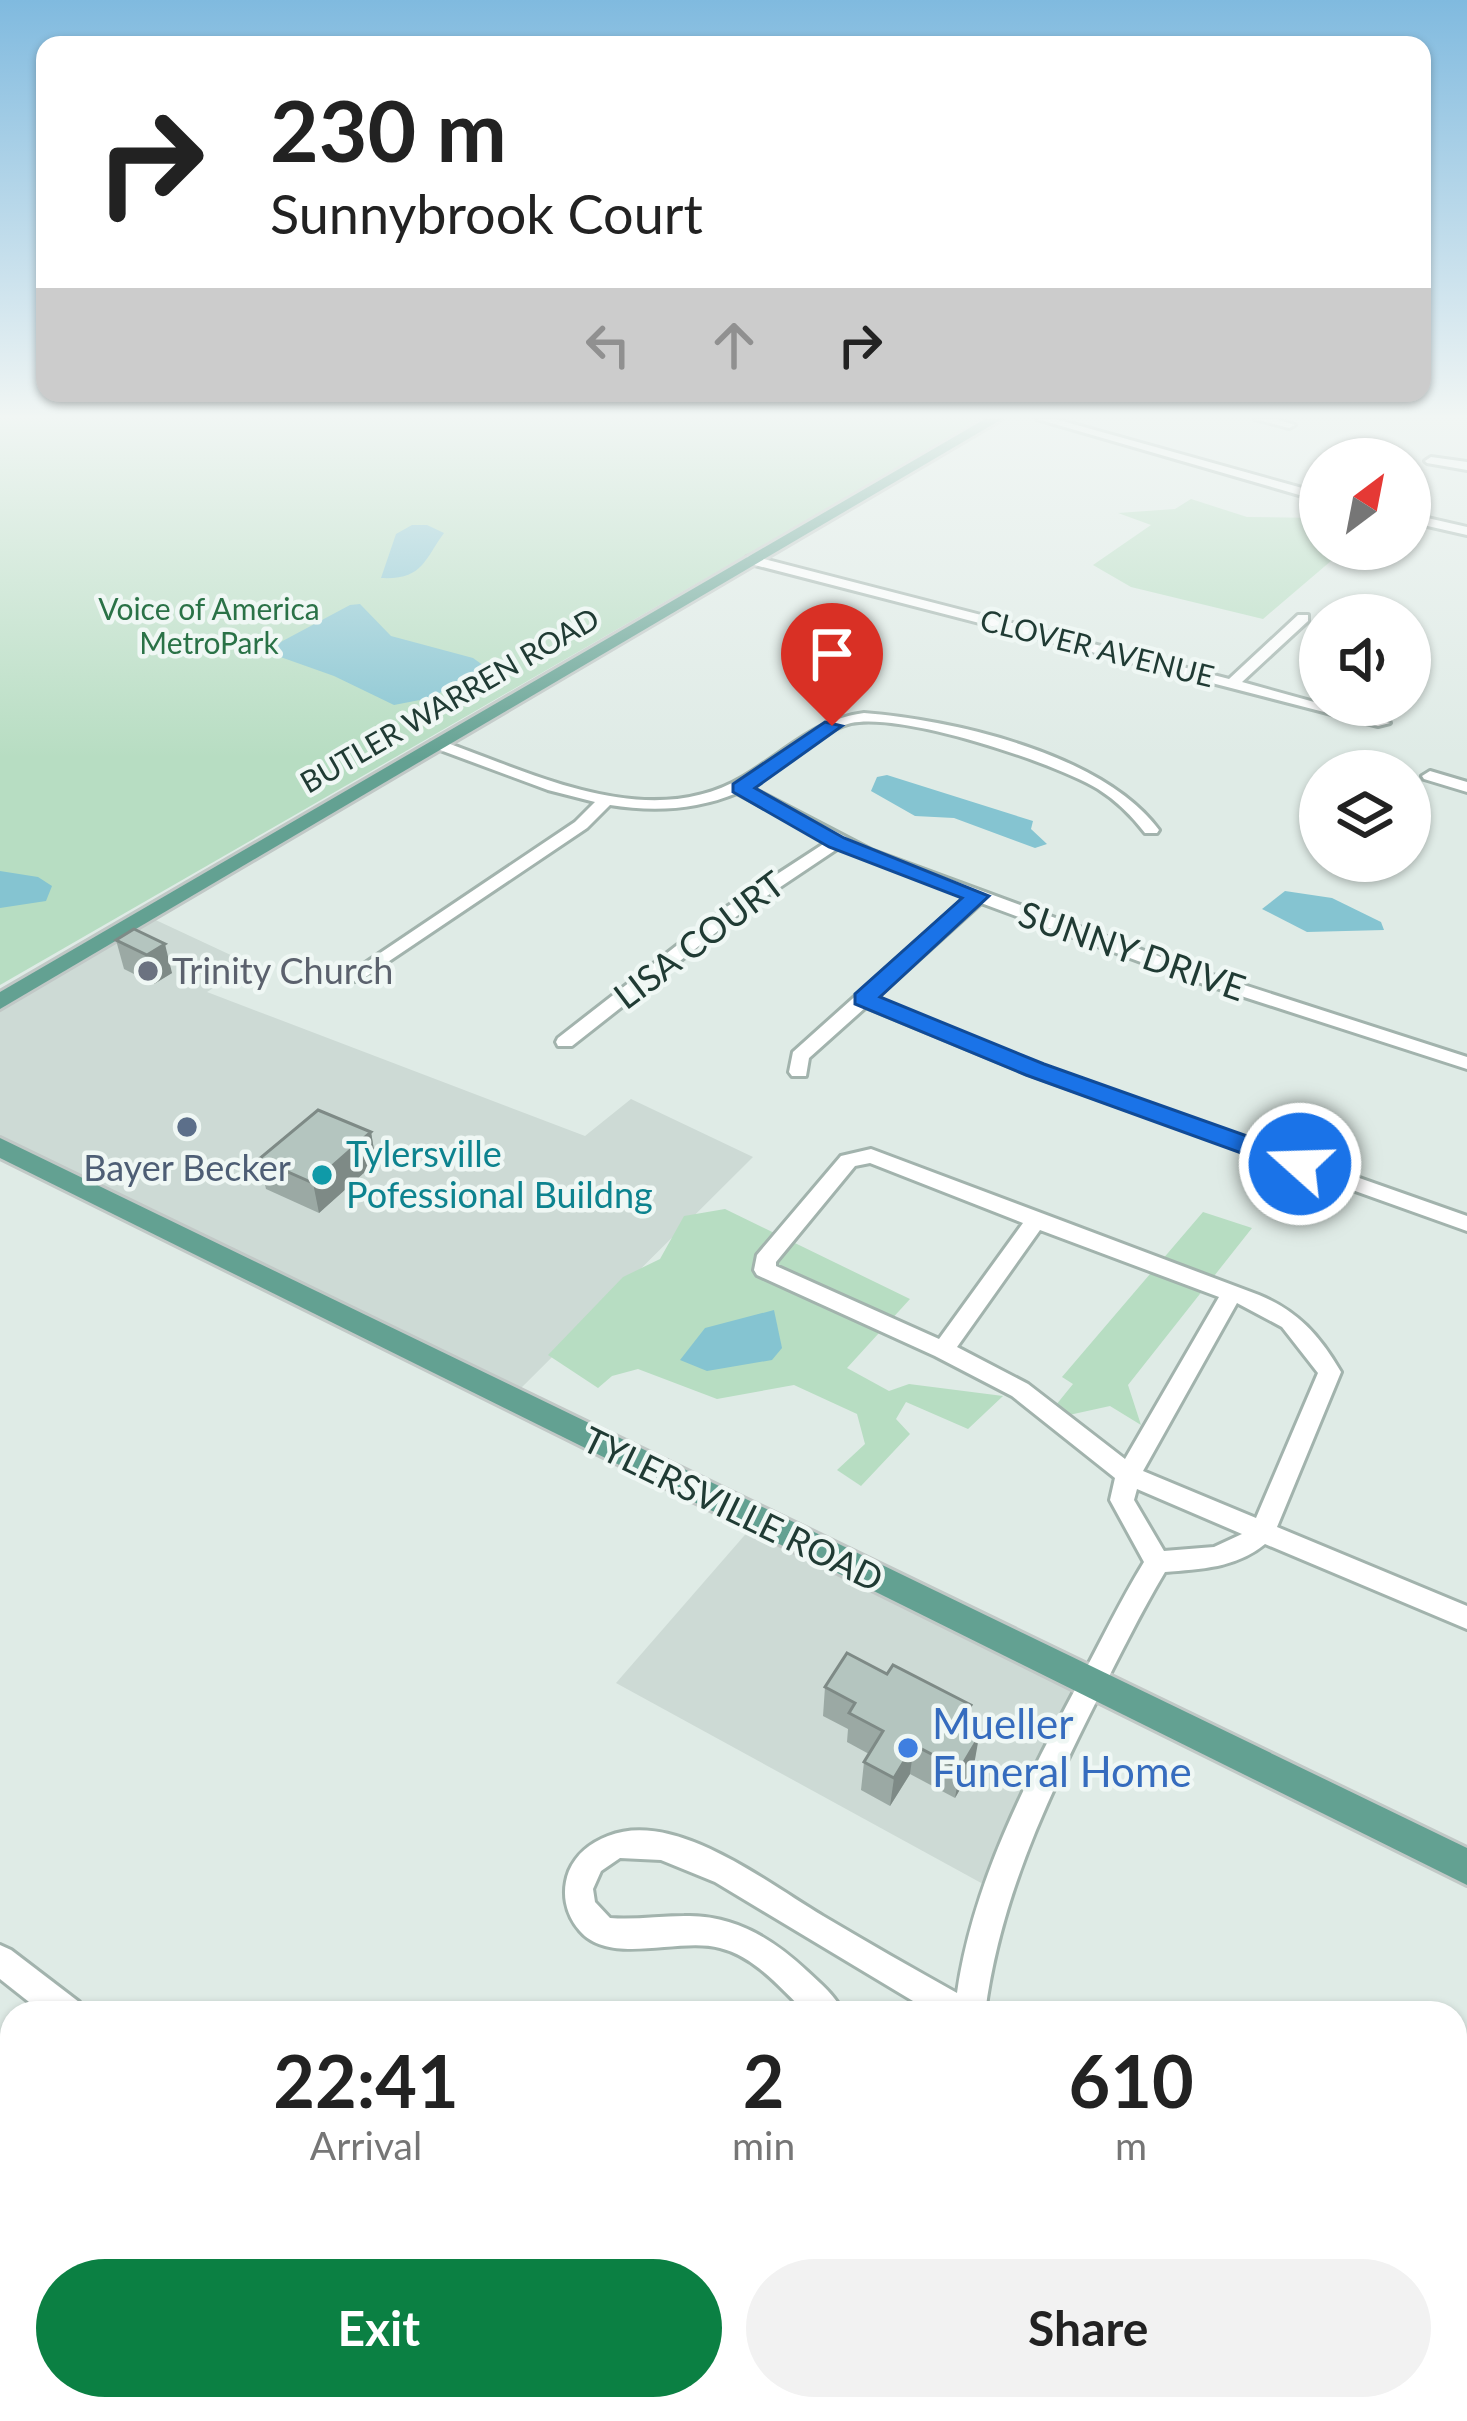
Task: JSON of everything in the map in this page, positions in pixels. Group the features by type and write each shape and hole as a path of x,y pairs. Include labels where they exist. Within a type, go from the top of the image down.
{"main road":[{"name":"BUTLER WARREN ROAD","path":"0,1002 800,532"},
{"name":"TYLERSVILLE ROAD","path":"0,1147 1467,1867"}],"street":[{"name":"CLOVER AVENUE","path":"752,560 1299,701"},
{"name":"CLOVER AVENUE","path":"1232,684 1299,621"},
{"path":"437,744 606,800 679,804 740,788 842,721 884,716 1080,773 1125,801 1151,830"},
{"path":"1431,776 1467,787"},
{"name":"SUNNY DRIVE","path":"740,788 836,842 978,896 1182,971 1467,1063"},
{"path":"355,976 581,825 606,800"},
{"name":"LISA COURT","path":"565,1042 731,912 836,842"},
{"path":"800,1072 800,1057 978,896"},
{"path":"863,999 1035,1070 1467,1224"},
{"path":"1156,1562 1230,1555 1247,1549 1263,1530 1330,1372 1303,1331 1281,1311 871,1156 848,1161 764,1260 765,1270 1020,1390 1128,1475 1263,1530 1467,1618"},
{"path":"943,1350 1036,1220"},
{"path":"1156,1562 1123,1500 1128,1475 1232,1293"},
{"path":"968,2001 988,1906 1007,1852 1156,1562"},
{"path":"815,2001 771,1960 729,1936 699,1930 603,1932 583,1911 580,1897 586,1867 607,1846 622,1843 682,1852 945,2001"},
{"path":"0,1960 53,2001"}],"shaded area":[{"path":"145,915 250,964 207,992 585,1136 631,1099 753,1157 510,1399 0,1147 0,1002"},
{"path":"757,1521 1092,1685 994,1890 616,1683"}],"green space":[{"name":"Voice of America MetroPark","path":"0,532 786,532 0,985"},
{"path":"1141,532 1299,532 1299,570 1320,570 1263,619 1131,587 1093,565"},
{"path":"725,1209 910,1299 847,1368 889,1391 909,1384 1003,1396 968,1429 906,1402 896,1419 910,1434 861,1486 837,1470 865,1444 857,1414 794,1385 717,1399 638,1369 612,1376 598,1388 548,1355 623,1277 660,1259 684,1216"},
{"path":"1203,1212 1252,1228 1128,1385 1141,1425 1110,1406 1069,1415 1056,1405 1073,1384 1062,1377"}],"water":[{"path":"444,533 414,572 381,578 396,534"},
{"path":"360,604 391,636 473,658 487,668 430,698 394,705 334,676 272,654 277,644"},
{"path":"887,775 1033,821 1031,829 1047,844 1035,848 954,818 915,816 871,791 877,777"},
{"path":"0,871 38,877 52,886 46,901 0,908"},
{"path":"1285,891 1332,898 1381,922 1384,930 1307,932 1262,909"},
{"path":"774,1310 782,1348 772,1360 707,1371 680,1360 705,1328"}],"building":[{"path":"134,929 165,944 147,955 116,940"},
{"path":"318,1110 371,1132 313,1183 259,1159"},
{"path":"847,1653 887,1674 893,1665 971,1705 958,1726 979,1737 960,1769 914,1745 894,1778 864,1762 883,1731 849,1713 855,1703 825,1687"}],"place":[{"name":"Trinity Church","path":"148,971"},
{"name":"Bayer Becker","path":"187,1127"},
{"name":"Tylersville Pofessional Buildng","path":"322,1175"},
{"name":"Mueller Funeral Home","path":"908,1748"}],"route":[{"path":"832,726 740,788 836,842 978,896 863,999 1035,1070 1300,1164"}]}
